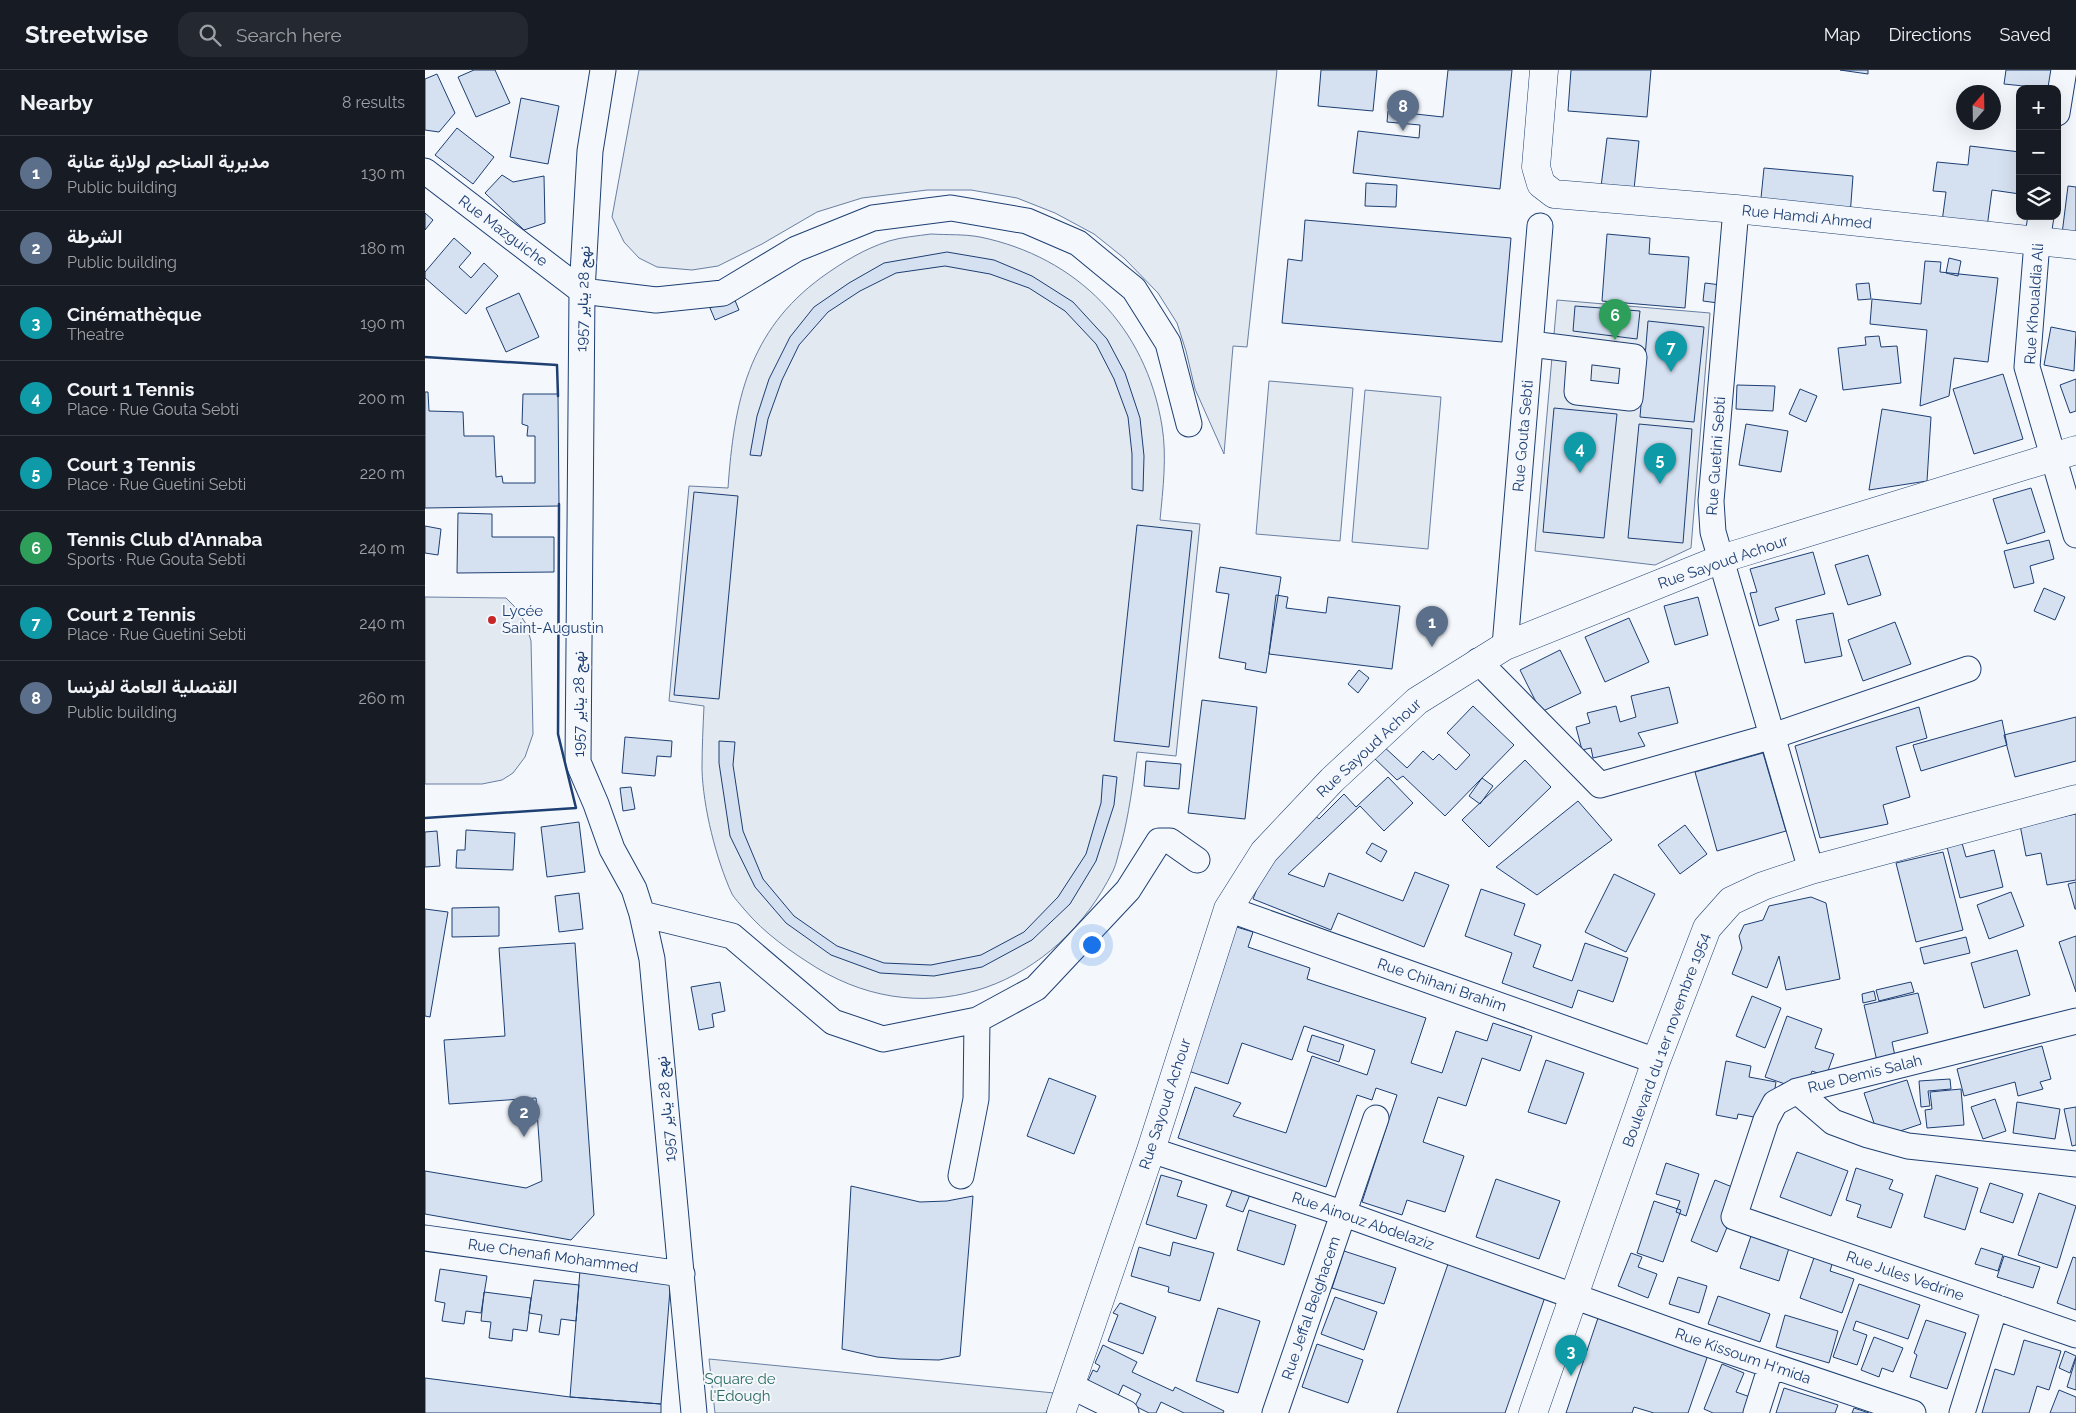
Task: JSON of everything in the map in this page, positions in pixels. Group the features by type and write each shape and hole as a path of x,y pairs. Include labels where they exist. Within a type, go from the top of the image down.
{"main road":[{"name":"Rue Hamdi Ahmed","path":"1544,70 1537,167 1541,184 1553,194 1736,209 2039,229 2076,245"},
{"name":"Rue Sayoud Achour","path":"1061,1413 1151,1150 1228,910 1264,852 1332,780 1417,701 1478,661 1505,646 1721,559 2064,454"},
{"name":"Boulevard du 1er novembre 1954","path":"1533,1413 1656,1060 1707,928 1731,900 1763,886 1811,870 2076,799"}],"street":[{"name":"نهج 28 يناير 1957","path":"603,70 590,151 581,291 578,762 596,804 612,850 634,889 642,914 652,960 694,1413"},
{"path":"2061,88 2064,70"},
{"name":"Rue Mazguiche","path":"425,171 581,291"},
{"path":"581,291 655,300 723,293 796,249 873,218 951,208 1027,221 1078,243 1134,288 1168,343 1189,424"},
{"name":"Rue Guetini Sebti","path":"1736,209 1711,501 1713,532 1811,870"},
{"name":"Rue Gouta Sebti","path":"1505,646 1540,226"},
{"name":"Rue Khoualdia Ali","path":"2039,229 2027,367 2064,454 2076,535"},
{"path":"1531,344 1580,350"},
{"path":"1478,661 1599,785 1773,736 1968,669"},
{"path":"642,914 732,936 833,1022 883,1039 977,1020 1036,988 1128,890 1159,841 1170,842 1197,860"},
{"name":"Rue Chihani Brahim","path":"1228,910 1656,1060"},
{"path":"961,1176 977,1099 977,1020"},
{"name":"Rue Demis Salah","path":"1734,1217 1766,1120 1775,1103 1797,1091 2076,1021"},
{"path":"1797,1091 1833,1122 1868,1135 1908,1146 2076,1164"},
{"name":"Rue Jeffal Belghacem","path":"1275,1413 1376,1118"},
{"name":"Rue Ainouz Abdelaziz","path":"1151,1150 1342,1213 1574,1296"},
{"name":"Rue Jules Vedrine","path":"1734,1217 2076,1335"},
{"name":"Rue Chenafi Mohammed","path":"425,1238 681,1274"},
{"name":"Rue Kissoum H'mida","path":"1574,1296 1771,1366 1913,1413"},
{"path":"1962,1413 1995,1307"},
{"path":"1756,1413 1771,1366"},
{"path":"1071,1386 1126,1413"}],"green space":[{"path":"639,70 1277,70 1247,347 1233,346 1224,454 1195,389 1177,323 1158,293 1124,258 1094,234 1055,213 1017,198 971,190 927,190 862,198 817,212 762,244 718,266 692,270 657,267 639,258 624,242 612,217"},
{"path":"931,234 974,236 1015,247 1047,261 1076,279 1101,302 1123,328 1140,358 1154,390 1162,426 1164,449 1160,520 1200,524 1176,756 1137,752 1129,810 1116,865 1089,910 1059,943 1024,969 986,987 945,997 903,997 860,988 817,968 769,934 735,898 726,880 716,849 705,800 702,769 704,706 669,701 689,486 728,488 735,426 741,398 749,370 761,345 777,321 797,298 838,266 880,244"},
{"path":"1557,300 1710,313 1691,548 1655,565 1535,551"},
{"path":"1269,381 1353,388 1340,541 1256,534"},
{"path":"1365,390 1441,397 1428,549 1352,542"},
{"path":"425,597 506,598 516,608 526,624 531,641 533,734 525,757 513,773 502,780 482,784 425,784"},
{"name":"Square de l'Edough","path":"709,1359 1054,1393 1046,1413 715,1413"}],"building":[{"path":"474,70 495,70 510,103 476,117 458,77"},
{"path":"1321,70 1377,70 1373,111 1318,106"},
{"path":"1448,70 1512,70 1500,189 1353,173 1358,131 1419,138 1420,125 1387,122 1388,111 1443,117"},
{"path":"1571,70 1651,70 1647,117 1568,111"},
{"path":"1840,70 1868,70 1868,74"},
{"path":"2006,70 2055,70 2053,85 2004,84"},
{"path":"437,74 455,113 439,132 425,130 425,79"},
{"path":"521,98 559,106 548,164 510,157"},
{"path":"457,128 494,157 473,184 435,155"},
{"path":"1607,138 1639,141 1633,199 1600,195"},
{"path":"1970,146 2016,152 2016,193 1992,190 1986,235 1941,229 1946,192 1933,191 1937,162 1968,165"},
{"path":"1764,168 1853,176 1850,216 1760,208"},
{"path":"502,175 513,182 544,176 545,223 524,230 485,193"},
{"path":"1366,183 1397,185 1396,207 1365,206"},
{"path":"2068,186 2076,187 2076,235 2062,234"},
{"path":"425,213 433,220 425,230"},
{"path":"1305,220 1511,238 1502,342 1282,323 1288,259 1302,261"},
{"path":"1607,234 1650,238 1649,254 1689,257 1685,308 1602,301"},
{"path":"454,238 471,253 459,267 471,278 484,263 498,276 466,314 425,278 425,272"},
{"path":"947,252 994,260 1032,276 1073,302 1107,339 1125,373 1140,418 1144,456 1143,491 1132,489 1132,454 1128,417 1114,379 1096,344 1065,311 1029,288 990,274 945,266 896,273 860,291 828,312 799,345 782,380 768,419 761,456 750,455 757,416 769,379 790,337 814,307 849,283 884,263"},
{"path":"1949,258 1961,261 1958,276 1946,273"},
{"path":"1925,261 1941,262 1940,272 1998,278 1988,362 1954,358 1949,396 1920,406 1927,330 1870,324 1872,299 1921,304"},
{"path":"1705,283 1721,285 1718,303 1703,301"},
{"path":"1869,283 1871,299 1858,300 1856,284"},
{"path":"519,293 539,337 506,352 486,308"},
{"path":"734,298 739,310 715,320 710,308"},
{"path":"1575,306 1640,311 1637,339 1573,331"},
{"path":"1648,321 1704,327 1694,422 1640,417"},
{"path":"2051,327 2076,332 2074,371 2044,365"},
{"path":"1879,336 1881,347 1897,346 1901,383 1843,390 1838,348 1866,345 1865,337"},
{"path":"2003,374 2023,439 1974,454 1953,389"},
{"path":"2076,379 2076,411 2070,413 2060,385"},
{"path":"1737,385 1775,386 1773,411 1736,409"},
{"path":"1800,389 1817,396 1806,422 1789,414"},
{"path":"425,392 428,392 429,411 463,412 464,436 494,436 496,477 502,476 503,483 535,483 535,436 527,436 528,426 522,424 523,394 558,394 559,506 425,508"},
{"path":"1554,408 1617,414 1604,538 1543,532"},
{"path":"1882,409 1931,417 1927,481 1869,490"},
{"path":"1639,424 1692,429 1683,543 1628,538"},
{"path":"1746,424 1788,431 1781,472 1739,465"},
{"path":"2031,488 2045,532 2007,544 1993,499"},
{"path":"694,492 738,496 719,699 674,695"},
{"path":"458,513 492,514 492,537 554,537 554,572 457,573"},
{"path":"1137,525 1192,531 1169,747 1114,741"},
{"path":"425,526 441,529 438,555 425,553"},
{"path":"2049,540 2054,559 2030,566 2034,583 2014,588 2004,551"},
{"path":"1813,552 1825,594 1775,608 1779,620 1759,626 1750,593 1757,592 1750,569"},
{"path":"1868,555 1881,595 1848,605 1835,565"},
{"path":"1220,567 1281,577 1266,673 1245,669 1246,663 1219,658 1229,594 1216,592"},
{"path":"2044,588 2065,597 2055,620 2034,611"},
{"path":"1276,595 1288,597 1286,608 1326,613 1328,597 1400,606 1392,669 1269,654"},
{"path":"1698,597 1708,635 1675,645 1664,606"},
{"path":"1833,613 1842,656 1805,663 1796,620"},
{"path":"1629,618 1649,662 1605,682 1585,637"},
{"path":"1895,622 1911,664 1863,681 1848,640"},
{"path":"1560,650 1581,693 1541,712 1520,670"},
{"path":"1359,670 1369,678 1358,693 1348,684"},
{"path":"1669,687 1678,723 1638,733 1645,746 1593,758 1591,748 1582,750 1576,727 1590,723 1587,713 1616,706 1620,722 1636,717 1631,696"},
{"path":"1202,700 1257,707 1245,819 1188,813"},
{"path":"1473,706 1514,745 1445,816 1403,776 1397,780 1372,756 1382,745 1407,768 1423,751 1433,760 1439,754 1456,770 1470,755 1447,733"},
{"path":"1919,707 1927,738 1896,747 1910,797 1883,805 1888,824 1820,838 1795,746"},
{"path":"2076,717 2076,761 2015,777 2004,735"},
{"path":"2002,720 2007,745 1921,771 1913,745"},
{"path":"625,737 672,741 671,757 657,756 655,776 622,773"},
{"path":"719,741 735,742 733,765 743,831 763,879 794,916 837,946 884,963 931,965 981,955 1024,932 1058,897 1086,854 1101,803 1103,775 1117,777 1114,805 1096,861 1070,904 1032,940 982,967 934,976 880,973 831,955 786,923 755,887 730,836 719,763"},
{"path":"1763,753 1786,831 1717,851 1695,772"},
{"path":"1525,760 1551,787 1489,847 1462,820"},
{"path":"1146,761 1181,764 1179,789 1144,786"},
{"path":"1388,777 1413,803 1384,831 1360,806 1288,874 1324,887 1329,873 1403,901 1415,872 1449,885 1424,947 1338,913 1331,930 1253,899 1272,851 1312,813 1319,819 1344,794 1356,807"},
{"path":"1482,778 1493,786 1480,804 1469,796"},
{"path":"631,787 635,809 623,811 620,788"},
{"path":"1578,801 1612,840 1537,895 1496,867"},
{"path":"2076,814 2076,880 2047,885 2041,853 2026,856 2020,825"},
{"path":"579,822 585,872 547,877 541,827"},
{"path":"1685,825 1707,854 1680,874 1658,845"},
{"path":"466,830 515,833 513,870 456,868 457,850 465,850"},
{"path":"437,831 440,866 425,867 425,832"},
{"path":"1372,843 1387,851 1381,862 1366,853"},
{"path":"1962,843 1966,857 1994,850 2003,887 1960,898 1947,847"},
{"path":"1943,852 1963,930 1916,942 1896,863"},
{"path":"1614,874 1655,894 1626,952 1585,932"},
{"path":"2076,882 2076,909 2075,909 2068,884"},
{"path":"1481,889 1525,904 1514,935 1541,945 1533,967 1572,981 1585,943 1628,958 1613,1002 1578,990 1572,1008 1502,983 1512,953 1465,936"},
{"path":"2011,892 2024,926 1989,939 1977,905"},
{"path":"579,893 583,929 559,932 555,896"},
{"path":"1811,897 1826,903 1840,979 1786,990 1779,956 1767,988 1732,974 1742,948 1739,936 1744,925 1763,920 1769,906"},
{"path":"499,907 499,936 452,937 452,908"},
{"path":"425,909 448,912 430,1017 425,1016"},
{"path":"1230,925 1253,932 1248,947 1310,968 1307,979 1426,1018 1411,1063 1442,1073 1456,1031 1487,1041 1493,1023 1532,1036 1520,1071 1482,1058 1466,1106 1438,1097 1423,1142 1464,1156 1445,1212 1407,1200 1402,1215 1362,1202 1397,1095 1376,1088 1372,1100 1357,1095 1326,1187 1178,1138 1195,1087 1241,1103 1233,1116 1286,1133 1312,1056 1367,1075 1375,1050 1304,1026 1292,1060 1242,1043 1228,1084 1182,1069"},
{"path":"2076,936 2076,992 2059,942"},
{"path":"1966,937 1970,953 1924,964 1920,948"},
{"path":"575,943 594,1215 571,1240 425,1214 425,1171 526,1188 542,1181 536,1098 449,1104 444,1040 505,1036 499,948"},
{"path":"2017,950 2030,995 1984,1008 1971,963"},
{"path":"720,982 725,1011 712,1014 714,1027 699,1030 691,987"},
{"path":"1911,982 1914,992 1879,1001 1876,990"},
{"path":"1874,991 1876,1000 1863,1003 1862,994"},
{"path":"1918,993 1928,1033 1892,1042 1895,1056 1877,1061 1864,1005"},
{"path":"1752,996 1781,1008 1765,1048 1736,1036"},
{"path":"1787,1016 1822,1029 1815,1048 1834,1054 1826,1076 1812,1071 1805,1091 1765,1077"},
{"path":"1312,1035 1344,1045 1339,1062 1307,1051"},
{"path":"2042,1046 2051,1079 2040,1082 2043,1089 2018,1096 2015,1082 1964,1096 1957,1069"},
{"path":"1546,1060 1584,1073 1566,1124 1528,1112"},
{"path":"1726,1061 1751,1066 1749,1077 1776,1082 1770,1120 1738,1114 1737,1119 1716,1115"},
{"path":"1049,1078 1096,1096 1074,1154 1027,1136"},
{"path":"1950,1079 1951,1089 1928,1091 1930,1106 1921,1107 1919,1081"},
{"path":"1907,1080 1921,1124 1879,1138 1864,1093"},
{"path":"1961,1089 1964,1125 1927,1128 1925,1110 1932,1109 1930,1092"},
{"path":"1995,1099 2006,1131 1983,1139 1971,1107"},
{"path":"2017,1102 2060,1109 2055,1139 2013,1133"},
{"path":"2076,1107 2076,1145 2072,1146 2064,1109"},
{"path":"1797,1152 1848,1171 1831,1216 1780,1197"},
{"path":"1666,1163 1699,1174 1686,1216 1676,1212 1680,1201 1656,1194"},
{"path":"1856,1168 1893,1180 1889,1189 1903,1194 1891,1228 1857,1217 1861,1205 1846,1200"},
{"path":"1161,1175 1182,1181 1177,1196 1207,1205 1196,1239 1146,1224"},
{"path":"1936,1175 1978,1188 1965,1230 1924,1217"},
{"path":"1496,1179 1560,1201 1539,1259 1476,1237"},
{"path":"1715,1180 1742,1191 1717,1252 1691,1241"},
{"path":"1990,1183 2023,1194 2013,1223 1980,1212"},
{"path":"851,1186 920,1202 947,1201 973,1196 960,1356 939,1360 899,1359 877,1357 842,1349"},
{"path":"1234,1186 1251,1192 1243,1212 1226,1206"},
{"path":"2039,1193 2076,1206 2057,1268 2018,1255"},
{"path":"1654,1201 1681,1210 1663,1262 1637,1253"},
{"path":"1249,1210 1296,1225 1284,1265 1237,1250"},
{"path":"1751,1236 1789,1248 1779,1281 1740,1268"},
{"path":"1173,1242 1214,1253 1200,1301 1168,1292 1169,1287 1131,1276 1139,1247 1170,1256"},
{"path":"1981,1248 2003,1255 1998,1271 1975,1264"},
{"path":"1344,1251 1396,1268 1384,1304 1332,1288"},
{"path":"1631,1253 1642,1257 1638,1267 1657,1274 1648,1298 1618,1286"},
{"path":"1815,1255 1833,1261 1830,1271 1854,1279 1842,1313 1800,1298"},
{"path":"2004,1256 2040,1267 2033,1288 1997,1277"},
{"path":"2073,1257 2076,1258 2076,1310 2057,1303"},
{"path":"1448,1264 1545,1297 1505,1413 1397,1413"},
{"path":"440,1269 487,1276 481,1313 466,1311 464,1324 442,1321 445,1303 435,1301"},
{"path":"580,1270 671,1277 661,1404 570,1397"},
{"path":"1678,1277 1707,1286 1699,1313 1669,1304"},
{"path":"534,1280 579,1285 576,1321 561,1319 559,1335 539,1332 542,1315 529,1313"},
{"path":"1859,1284 1920,1305 1908,1339 1856,1321 1853,1330 1867,1335 1857,1365 1833,1357"},
{"path":"484,1292 531,1298 527,1331 513,1329 512,1341 489,1338 491,1322 481,1321"},
{"path":"1718,1296 1770,1314 1760,1342 1708,1324"},
{"path":"1335,1297 1377,1312 1364,1350 1321,1334"},
{"path":"1120,1303 1156,1317 1143,1354 1108,1341 1118,1315 1113,1313"},
{"path":"1218,1308 1260,1321 1238,1393 1196,1381"},
{"path":"1601,1309 1711,1346 1688,1413 1654,1413 1634,1407 1632,1413 1566,1413"},
{"path":"1785,1315 1838,1331 1829,1363 1776,1347"},
{"path":"1926,1320 1966,1333 1947,1389 1910,1377 1917,1355 1914,1353"},
{"path":"1874,1337 1903,1348 1893,1372 1882,1368 1879,1377 1861,1370"},
{"path":"2024,1340 2061,1351 2049,1390 2037,1386 2029,1413 1982,1413 1995,1369 2014,1375"},
{"path":"1317,1344 1363,1360 1348,1403 1302,1387"},
{"path":"1103,1345 1137,1362 1132,1372 1173,1391 1175,1387 1224,1411 1223,1413 1184,1413 1161,1402 1156,1413 1149,1413 1135,1406 1141,1394 1123,1385 1117,1398 1087,1383 1093,1370 1097,1372 1100,1366 1095,1363"},
{"path":"2065,1351 2076,1356 2070,1373 2059,1368"},
{"path":"2076,1358 2076,1390 2067,1387"},
{"path":"1722,1364 1744,1373 1736,1392 1753,1398 1747,1413 1713,1413 1704,1409"},
{"path":"425,1378 570,1397 661,1404 661,1413 425,1413"},
{"path":"1784,1388 1838,1405 1835,1413 1776,1413"},
{"path":"2059,1390 2076,1397 2076,1413 2050,1413"},
{"path":"1854,1408 1869,1413 1852,1413"}],"wall":[{"path":"425,357 557,365 558,396"},
{"path":"425,818 576,808 558,734 559,504"}],"place":[{"name":"القنصلية العامة لفرنسا","path":"1403,131"},
{"name":"Tennis Club d'Annaba","path":"1615,340"},
{"name":"Court 2 Tennis","path":"1671,372"},
{"name":"Court 1 Tennis","path":"1580,473"},
{"name":"Court 3 Tennis","path":"1660,484"},
{"name":"Lycée Saint-Augustin","path":"492,620"},
{"name":"مديرية المناجم لولاية عنابة","path":"1432,647"},
{"name":"الشرطة","path":"524,1137"},
{"name":"Cinémathèque","path":"1571,1376"}]}
